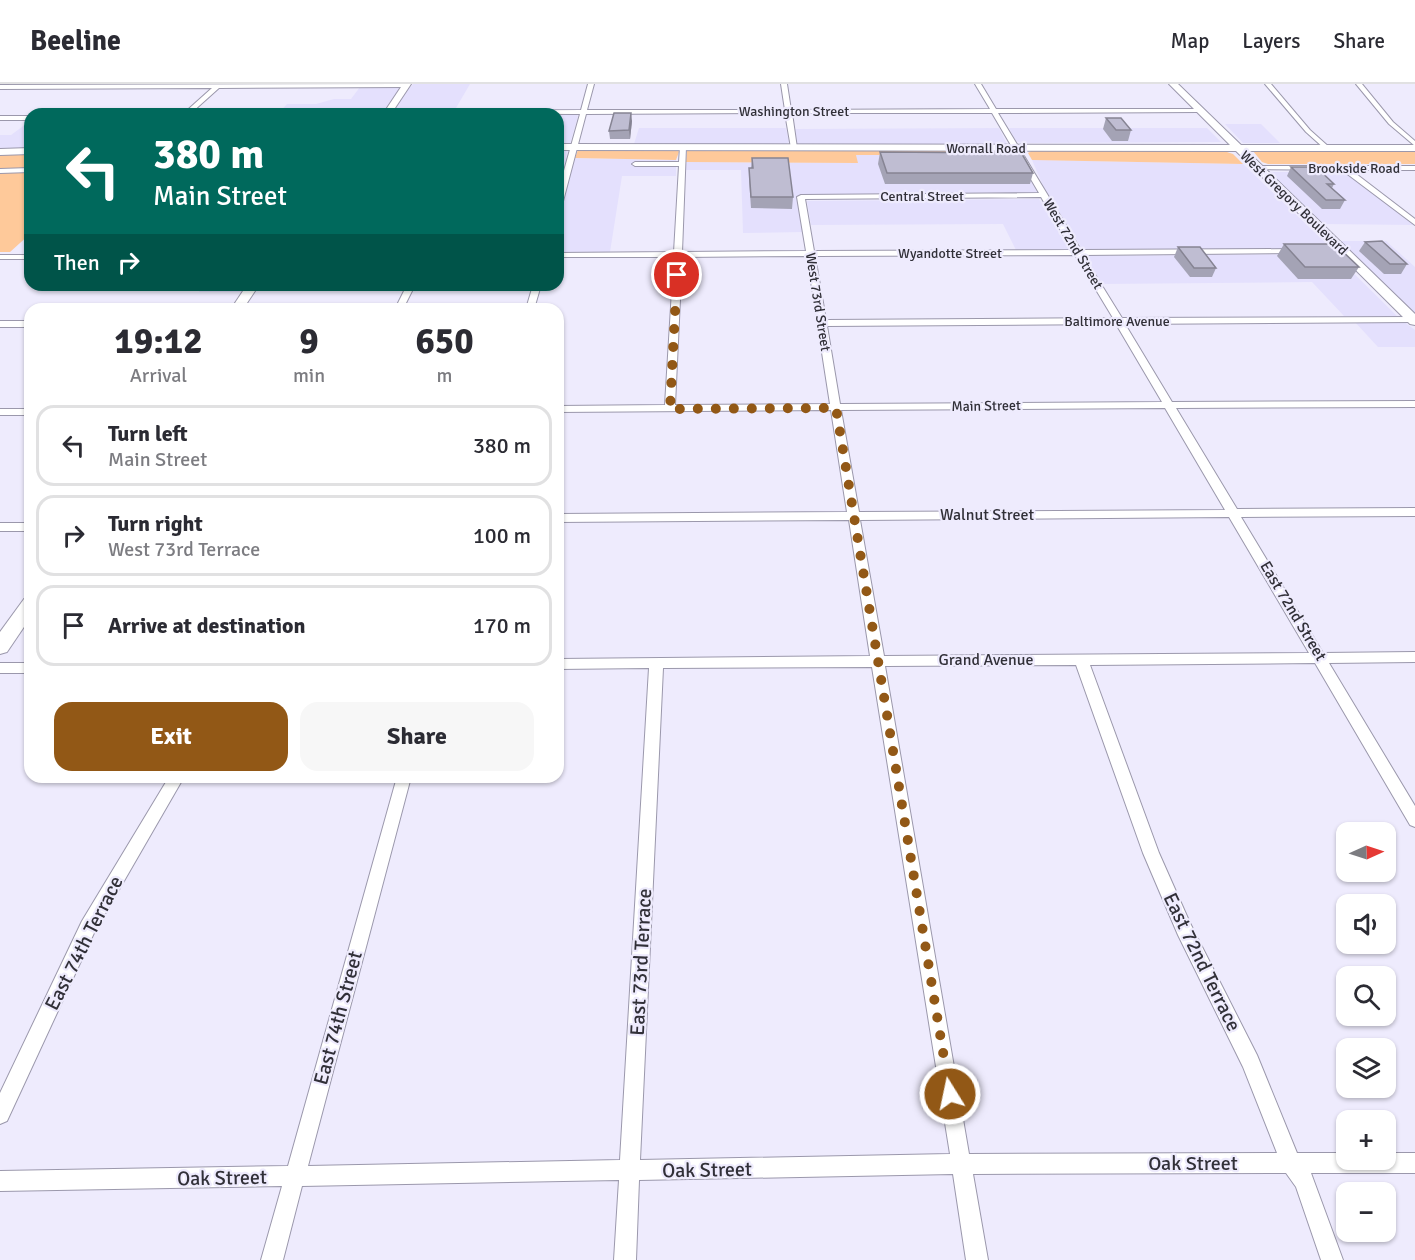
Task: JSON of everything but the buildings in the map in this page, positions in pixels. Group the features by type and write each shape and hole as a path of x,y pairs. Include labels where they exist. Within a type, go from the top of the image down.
{"main road":[{"name":"West Gregory Boulevard","path":"1173,84 1258,168 1336,251 1414,320"},
{"path":"391,108 407,85"},
{"name":"Wornall Road","path":"564,147 1327,148 1415,146"},
{"path":"0,152 24,151"},
{"path":"0,647 24,613"}],"street":[{"path":"564,181 591,84"},
{"path":"784,84 794,148"},
{"name":"West 72nd Street","path":"978,84 1168,404"},
{"path":"1268,84 1308,131 1327,148"},
{"path":"1359,84 1391,123 1415,146"},
{"path":"193,108 219,85"},
{"path":"3,87 407,85"},
{"name":"Washington Street","path":"564,112 1199,110"},
{"path":"0,118 24,118"},
{"path":"670,409 683,147"},
{"path":"635,164 682,164"},
{"name":"Brookside Road","path":"1258,168 1415,168"},
{"path":"1348,168 1415,223"},
{"path":"0,171 24,170"},
{"name":"Central Street","path":"801,197 1044,195"},
{"name":"West 73rd Street","path":"801,197 978,1260"},
{"name":"Wyandotte Street","path":"564,255 1310,251"},
{"path":"0,257 24,257"},
{"name":"Baltimore Avenue","path":"822,323 1414,320"},
{"path":"0,324 24,324"},
{"name":"East 72nd Street","path":"1168,404 1415,820"},
{"name":"Main Street","path":"564,409 1415,404"},
{"path":"0,412 24,412"},
{"name":"Walnut Street","path":"564,518 1415,512"},
{"path":"0,527 24,527"},
{"name":"Grand Avenue","path":"564,664 1415,657"},
{"name":"East 72nd Terrace","path":"1081,659 1151,853 1184,929 1250,1062 1291,1163 1304,1181 1332,1260"},
{"name":"East 73rd Terrace","path":"625,1260 656,663"},
{"path":"0,668 24,668"},
{"name":"East 74th Terrace","path":"0,1114 88,927 173,783"},
{"name":"East 74th Street","path":"272,1260 402,783"},
{"name":"Oak Street","path":"0,1181 962,1164 1415,1163"}],"shaded area":[{"path":"413,84 470,84 456,108 283,108 287,104 316,104 334,99 351,99 360,87 411,87"},
{"path":"564,113 575,113 578,116 566,158 676,160 676,176 622,176 610,252 564,252 564,197 567,185 564,185"},
{"path":"1225,124 1261,124 1280,143 1243,143"},
{"path":"24,125 24,149 0,149 0,135 11,135"},
{"path":"639,128 786,128 789,142 785,145 634,144"},
{"path":"999,128 1007,144 800,144 797,143 795,129"},
{"path":"1009,128 1207,128 1221,142 1021,143 1016,141"},
{"path":"578,150 678,150 679,152 676,160 575,158"},
{"path":"687,150 1003,150 1016,155 856,155 858,163 686,162"},
{"path":"1033,150 1224,151 1233,154 1243,164 1032,160 1028,153"},
{"path":"1253,151 1415,151 1415,164 1268,164 1262,162"},
{"path":"0,154 24,154 24,239 10,252 0,252"},
{"path":"856,155 1016,155 1038,194 798,195 803,232 743,233 741,170 686,170 686,162 857,163"},
{"path":"1032,160 1243,164 1329,246 1326,249 1083,250 1044,188"},
{"path":"1269,172 1346,172 1414,225 1323,224"},
{"path":"1039,199 1069,250 1016,250 1003,224 811,225 807,201"},
{"path":"1340,241 1386,241 1415,267 1415,313"},
{"path":"1334,254 1397,316 1344,316 1312,282 1102,284 1085,256"},
{"path":"200,291 243,291 240,292"},
{"path":"1355,322 1404,322 1415,330 1415,347 1378,347"}],"route":[{"path":"677,275 670,409 836,408 950,1094"}]}
